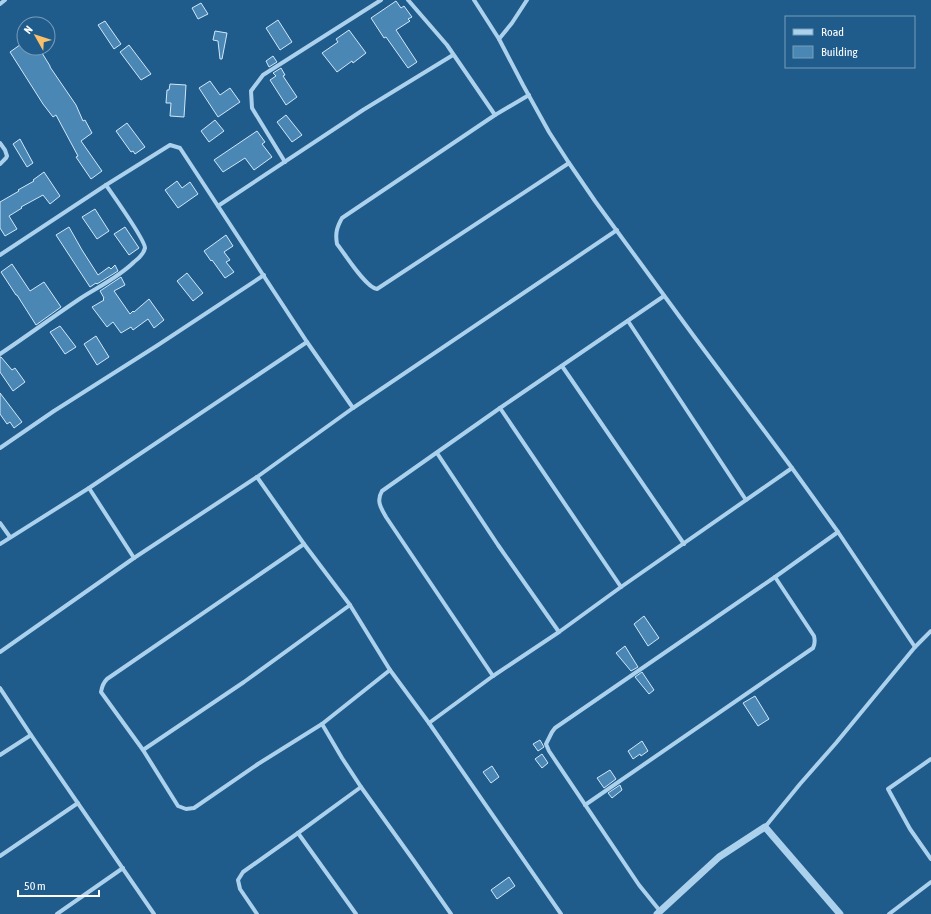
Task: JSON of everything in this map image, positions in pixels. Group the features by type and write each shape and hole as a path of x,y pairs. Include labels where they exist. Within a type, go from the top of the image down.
{"street":[{"path":"0,4 5,0"},
{"path":"285,162 252,108 251,91 263,75 380,0"},
{"path":"408,0 447,45 494,115"},
{"path":"474,0 499,39 549,132 569,163 664,296 838,532 915,647"},
{"path":"499,39 512,23 527,0"},
{"path":"218,206 363,110 453,55"},
{"path":"529,95 494,115 342,218 336,230 337,244 365,281 374,289 377,289 569,163"},
{"path":"0,143 7,156 0,164"},
{"path":"0,255 170,145 180,148 264,275 306,342 353,408"},
{"path":"0,354 115,276 133,263 143,252 145,248 140,235 106,185"},
{"path":"0,652 134,558 258,477 353,408 617,230"},
{"path":"0,448 54,410 158,345 264,275"},
{"path":"493,676 386,517 379,501 382,491 664,296"},
{"path":"628,321 746,500"},
{"path":"0,544 89,488 306,342"},
{"path":"562,366 684,544"},
{"path":"500,408 621,587"},
{"path":"436,453 559,632"},
{"path":"429,723 493,676 559,632 792,468"},
{"path":"258,477 304,544 350,605 390,670 429,723 561,914"},
{"path":"89,488 134,558"},
{"path":"0,523 10,537"},
{"path":"838,532 555,728 546,744 548,751 658,913 719,857 765,827 915,647 931,631"},
{"path":"304,544 103,683 101,692 143,750 178,806 186,809 194,808 258,764 322,724 390,670"},
{"path":"585,804 813,648 815,645 814,636 775,577"},
{"path":"143,750 244,682 350,605"},
{"path":"0,688 30,735 154,914"},
{"path":"322,724 360,787 451,914"},
{"path":"0,755 30,735"},
{"path":"931,759 888,789 910,829 931,859"},
{"path":"257,914 240,889 238,880 242,872 360,787"},
{"path":"0,856 78,803"},
{"path":"765,827 840,914"},
{"path":"298,833 356,914"},
{"path":"57,914 123,868"},
{"path":"889,914 931,882"}],"building":[{"path":"396,1 401,8 404,6 412,17 408,19 410,21 396,30 417,62 408,68 386,37 384,38 371,18"},
{"path":"201,3 208,14 198,19 192,8"},
{"path":"278,20 292,42 280,50 266,28"},
{"path":"105,21 121,44 114,49 98,25"},
{"path":"349,30 366,53 353,63 352,61 337,72 322,53 338,42 336,39"},
{"path":"215,31 227,33 222,59 220,59 218,41 213,40"},
{"path":"129,45 151,74 141,80 120,52"},
{"path":"16,48 16,56 44,56 76,105 83,121 85,120 92,133 81,141 102,171 91,179 76,157 78,156 56,115 53,117 43,104 10,52"},
{"path":"273,56 277,62 269,67 266,61"},
{"path":"281,68 285,75 283,76 297,97 286,105 270,80 276,76 273,73"},
{"path":"210,81 220,95 230,88 240,102 218,117 199,88"},
{"path":"170,84 186,85 184,117 170,116 171,103 166,103 167,90 169,90"},
{"path":"286,115 302,135 292,142 277,122"},
{"path":"215,120 224,131 209,142 201,131"},
{"path":"127,123 145,147 135,154 133,151 131,152 116,131"},
{"path":"257,131 265,142 262,144 272,157 254,170 245,158 223,172 214,160"},
{"path":"20,139 33,163 27,167 13,144"},
{"path":"44,172 60,196 50,204 43,195 21,207 22,208 9,216 17,229 5,236 0,228 0,202 34,181 33,180"},
{"path":"177,181 182,188 190,182 198,194 178,208 165,190"},
{"path":"95,209 109,231 97,239 82,217"},
{"path":"69,227 98,275 109,267 111,269 115,265 118,271 90,287 56,235"},
{"path":"125,227 139,248 129,255 114,234"},
{"path":"226,235 233,246 224,252 230,260 226,262 234,272 225,278 204,251"},
{"path":"12,264 30,291 44,282 61,307 36,325 1,272"},
{"path":"187,273 203,293 193,301 177,281"},
{"path":"121,277 125,285 114,291 130,314 149,299 164,320 154,328 148,319 133,330 131,327 121,333 113,322 107,327 92,307 104,300 100,291"},
{"path":"60,326 76,347 65,354 50,332"},
{"path":"96,336 109,357 97,365 84,344"},
{"path":"0,357 12,370 15,368 25,382 13,391 0,372"},
{"path":"0,393 22,422 14,428 10,422 7,424 0,414"},
{"path":"644,616 659,638 648,646 634,624"},
{"path":"625,646 638,667 631,671 616,653"},
{"path":"642,672 654,690 649,694 635,677"},
{"path":"755,696 769,719 758,726 743,703"},
{"path":"540,740 544,747 538,751 533,744"},
{"path":"642,741 648,751 633,759 628,751"},
{"path":"542,754 548,763 542,768 535,759"},
{"path":"492,766 499,777 491,783 483,772"},
{"path":"610,770 616,779 604,788 597,778"},
{"path":"620,785 622,790 612,798 608,793"},
{"path":"509,877 515,886 497,899 491,890"}]}
